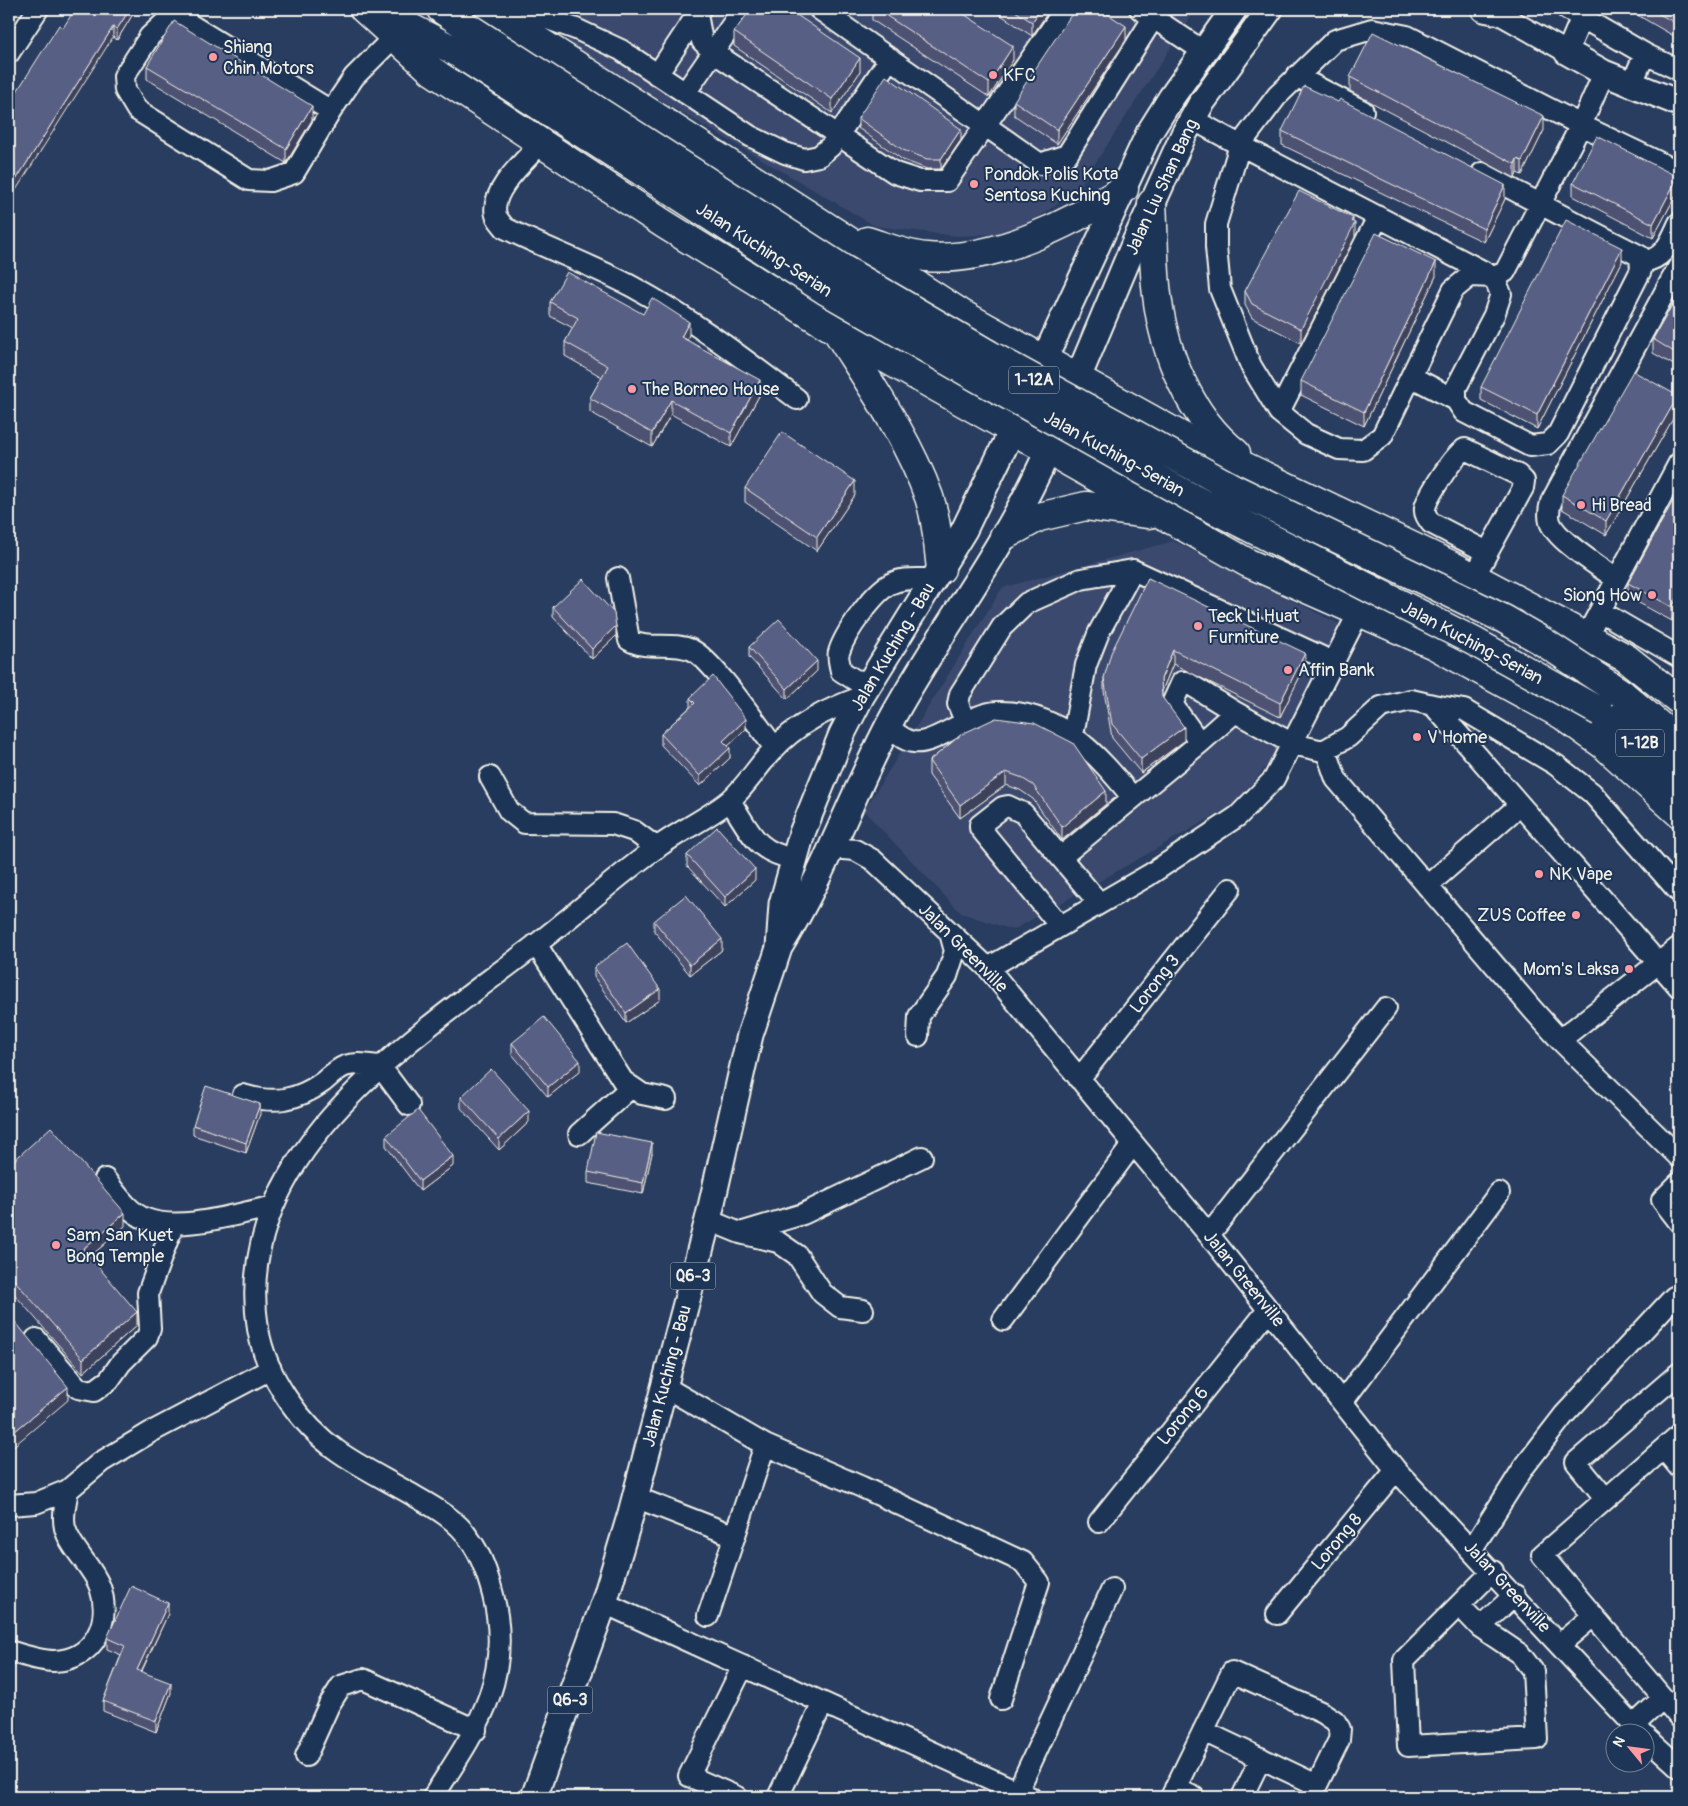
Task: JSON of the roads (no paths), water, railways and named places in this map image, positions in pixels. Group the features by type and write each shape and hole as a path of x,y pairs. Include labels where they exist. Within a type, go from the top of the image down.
{"highway":[{"path":"364,9 432,71 664,224 836,331 1248,563 1434,645 1562,715 1605,746 1679,813"},
{"name":"Jalan Kuching-Serian","path":"376,9 455,51 825,290 967,372 1175,489 1473,641 1600,712 1679,777"},
{"name":"Jalan Kuching-Serian","path":"441,9 844,269 990,355 1233,488 1504,619 1542,641 1620,693 1679,742"},
{"path":"489,9 962,314 1183,437 1474,577 1626,658 1679,700"},
{"path":"832,230 903,253 927,257 959,256 1023,243 1096,208 1124,189"},
{"path":"1152,203 1157,293 1161,322 1172,356 1188,393 1206,425 1228,447 1266,477"},
{"path":"836,331 897,428 929,498 937,532 936,578"},
{"path":"1004,536 1039,517 1086,506 1165,517"}],"main road":[{"name":"Jalan Liu Shan Bang","path":"1043,359 1149,133 1234,9"},
{"name":"Jalan Liu Shan Bang","path":"1077,378 1152,203 1192,119 1270,9"},
{"path":"1566,52 1604,73 1631,85 1679,102"},
{"name":"Jalan Kuching - Bau","path":"779,948 782,904 794,859 842,734 866,689 964,530 1013,430 1043,359"},
{"name":"Jalan Kuching - Bau","path":"534,1797 604,1603 635,1497 708,1220 750,1036 779,948 802,911 888,727 936,644 1021,508 1049,451 1077,378"}],"street":[{"path":"9,53 38,9"},
{"path":"684,93 743,9"},
{"path":"820,9 1040,164 1067,155 1150,12 1204,51"},
{"path":"695,11 702,41 713,52 894,173 920,180 947,181 1065,9"},
{"path":"1490,10 1566,52 1574,14 1645,54 1679,70"},
{"path":"658,75 695,11"},
{"path":"514,25 545,18 576,29 621,50 750,136 804,159 818,156 831,146 890,58"},
{"path":"331,111 186,22 163,24 150,36 124,76 125,90 137,110 250,180 270,181 294,173 354,77 394,37"},
{"path":"1604,73 1581,125 1542,205 1505,272 1494,277 1470,276 1453,290 1382,436 1363,450 1339,449 1306,434 1279,412 1251,366 1220,289 1216,224 1240,145 1277,96 1335,40 1372,29 1407,36 1581,125 1628,146 1679,174"},
{"path":"1631,85 1645,54"},
{"path":"1296,76 1384,122"},
{"path":"1192,119 1494,277 1501,294 1494,315 1456,388 1456,400"},
{"path":"541,143 502,187 496,203 496,215 505,228 609,275 674,311 720,341 797,399"},
{"path":"1412,377 1456,400 1464,412 1530,446 1548,444 1558,434 1641,270 1642,262 1640,256 1463,164"},
{"path":"1279,412 1378,217"},
{"path":"1642,262 1654,261 1666,250 1679,223"},
{"path":"1616,579 1557,533 1550,522 1548,512 1551,502 1679,266"},
{"path":"1600,352 1625,365"},
{"path":"1474,577 1523,488 1524,481 1518,476 1465,449 1459,451 1448,466 1426,508 1427,518 1431,523 1487,552"},
{"path":"1586,637 1679,463"},
{"path":"964,721 958,704 960,694 1002,627 1027,603 1081,579 1133,570 1335,663"},
{"path":"1073,735 1086,665 1099,632 1133,570"},
{"path":"618,578 629,640 636,644 675,644 693,650 708,662 774,748"},
{"path":"433,1797 476,1730 486,1708 500,1656 495,1607 486,1570 470,1538 448,1518 337,1451 298,1415 271,1369 258,1331 256,1293 260,1249 272,1208 287,1179 317,1134 380,1066 455,1005 536,944 657,848 730,801 774,748 808,721 866,689 841,671 838,654 844,638 876,594 890,583 907,578 936,578"},
{"path":"988,968 1149,875 1238,816 1274,779 1335,663 1359,612"},
{"path":"1600,612 1676,649"},
{"path":"1200,743 1172,704 1182,682 1186,682 1293,744 1323,752 1328,756 1336,779 1560,1040 1679,1157"},
{"path":"1323,752 1348,737 1381,707 1411,700 1464,710 1556,765 1592,793 1679,892"},
{"path":"1433,705 1679,987"},
{"path":"888,727 912,742 921,743 964,721 996,712 1035,716 1073,735 1100,757 1133,798"},
{"path":"1061,858 1235,712"},
{"path":"490,777 510,811 524,823 613,824 634,831 657,848"},
{"path":"730,801 761,847 771,853 794,859"},
{"path":"1427,886 1520,805"},
{"path":"1060,926 982,830 980,825 1003,807 1023,813 1099,903"},
{"name":"Jalan Greenville","path":"831,848 854,850 873,860 988,968 1209,1235 1396,1470 1493,1571 1633,1724"},
{"name":"Lorong 3","path":"1079,1079 1230,889"},
{"path":"918,1036 919,1016 947,976 955,951 950,933"},
{"path":"536,944 613,1068 630,1088 642,1094 666,1099"},
{"path":"1560,1040 1679,947"},
{"path":"1209,1235 1386,1008"},
{"path":"242,1095 260,1100 289,1100 309,1092 344,1066 358,1064 380,1066 409,1105"},
{"path":"579,1134 630,1088"},
{"path":"1003,1320 1133,1144"},
{"path":"740,1232 802,1214 922,1157"},
{"path":"105,1179 125,1204 144,1219 173,1225 272,1208"},
{"path":"1679,1183 1662,1200 1679,1222"},
{"path":"1343,1401 1499,1192"},
{"path":"708,1220 740,1232 778,1242 797,1254 822,1293 840,1307 863,1310"},
{"path":"36,1339 78,1388 94,1391 109,1380 121,1363 147,1337 150,1330 148,1293 173,1225"},
{"path":"1472,1549 1524,1467 1564,1415 1674,1297"},
{"name":"Lorong 6","path":"1099,1522 1268,1310"},
{"path":"9,1505 36,1503 68,1490 101,1462 151,1432 271,1369"},
{"path":"1606,1499 1576,1462 1679,1373"},
{"path":"665,1387 765,1445 862,1487 1023,1562 1039,1582 1001,1698"},
{"path":"1679,1435 1542,1555 1679,1717"},
{"path":"708,1616 765,1445"},
{"path":"1664,1449 1679,1467"},
{"name":"Lorong 8","path":"1276,1614 1396,1470"},
{"path":"9,1651 53,1661 75,1657 92,1643 102,1628 105,1611 100,1587 93,1572 72,1543 65,1528 64,1513 68,1490"},
{"path":"635,1497 735,1536"},
{"path":"1459,1605 1480,1627 1520,1654 1533,1671 1537,1739 1408,1746 1404,1660 1459,1605 1493,1571"},
{"path":"604,1603 1021,1795 1112,1589"},
{"path":"1480,1627 1515,1595"},
{"path":"1560,1644 1594,1616"},
{"path":"737,1797 689,1776 743,1666"},
{"path":"1194,1797 1173,1793 1203,1731 1232,1672 1323,1713 1335,1721 1340,1729 1339,1740 1314,1791 1261,1758 1203,1731"},
{"path":"306,1756 329,1705 340,1686 363,1679 476,1730"},
{"path":"1645,1724 1663,1698"},
{"path":"778,1797 823,1703"},
{"name":"Jalan Greenville","path":"1656,1746 1679,1767"},
{"path":"1242,1797 1261,1758"}],"place":[{"name":"Shiang Chin Motors","path":"213,57"},
{"name":"KFC","path":"993,75"},
{"name":"Pondok Polis Kota Sentosa Kuching","path":"974,184"},
{"name":"The Borneo House","path":"632,389"},
{"name":"Hi Bread","path":"1581,505"},
{"name":"Siong How","path":"1652,595"},
{"name":"Teck Li Huat Furniture","path":"1198,626"},
{"name":"Affin Bank","path":"1288,670"},
{"name":"V Home","path":"1417,737"},
{"name":"NK Vape","path":"1539,874"},
{"name":"ZUS Coffee","path":"1576,915"},
{"name":"Mom's Laksa","path":"1629,969"},
{"name":"Sam San Kuet Bong Temple","path":"56,1245"}]}
